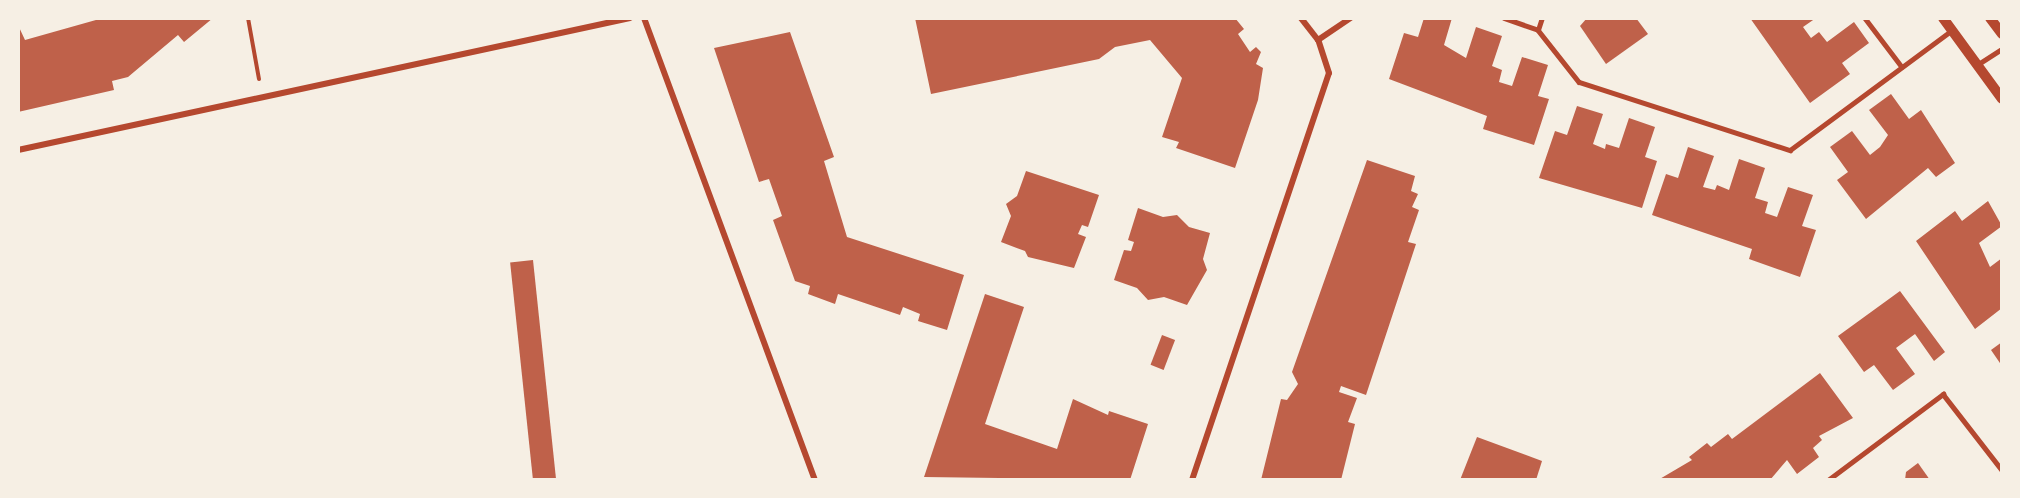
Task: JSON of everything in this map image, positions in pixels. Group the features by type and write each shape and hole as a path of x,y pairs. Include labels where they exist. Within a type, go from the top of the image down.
{"street":[{"path":"18,150 262,94 630,18"},
{"path":"644,18 815,480"},
{"path":"1191,480 1329,73 1318,40 1301,18"},
{"path":"1318,40 1351,18"},
{"path":"1943,18 2002,99"},
{"path":"1990,18 2002,34"}],"lane":[{"path":"1504,18 1538,30 1578,82 1790,150 1952,30"},
{"path":"1538,30 1542,18"},
{"path":"1865,18 1902,67"},
{"path":"1977,65 2002,49"},
{"path":"1828,480 1943,394 2002,470"}],"path":[{"path":"248,18 262,94"}],"building":[{"path":"103,18 213,18 184,42 178,35 128,77 112,81 114,90 18,112 18,25 25,40"},
{"path":"915,18 1235,18 1244,29 1238,34 1250,52 1256,47 1261,52 1256,64 1263,68 1258,100 1235,168 1176,148 1179,142 1162,137 1182,78 1150,40 1115,47 1099,59 931,94"},
{"path":"1424,18 1452,18 1444,45 1466,58 1476,27 1502,36 1492,66 1502,70 1499,82 1512,86 1522,57 1548,65 1538,96 1549,99 1534,145 1483,129 1487,116 1389,79 1404,33 1418,37"},
{"path":"1587,18 1636,18 1648,34 1606,64 1580,26"},
{"path":"1750,18 1816,18 1803,27 1811,38 1819,32 1827,42 1854,22 1869,43 1842,63 1850,74 1810,103"},
{"path":"790,32 834,157 824,161 847,237 964,275 947,330 918,321 920,314 903,307 900,315 838,294 835,304 808,294 810,286 795,281 773,220 782,216 769,179 759,182 714,48"},
{"path":"1891,94 1909,119 1921,110 1955,163 1936,177 1928,168 1866,219 1837,180 1848,172 1830,147 1852,131 1870,155 1880,147 1888,135 1869,110"},
{"path":"1577,106 1603,114 1593,144 1605,149 1606,144 1619,148 1629,118 1655,127 1645,157 1657,161 1642,208 1539,178 1555,131 1567,135"},
{"path":"1688,147 1714,156 1703,187 1715,190 1717,185 1729,190 1739,159 1765,168 1755,198 1768,202 1765,213 1777,217 1788,187 1813,195 1802,226 1816,230 1800,277 1749,259 1752,249 1652,215 1666,174 1678,178"},
{"path":"1367,160 1415,176 1411,191 1418,194 1412,207 1419,210 1408,242 1416,244 1366,395 1341,386 1339,392 1357,398 1348,422 1355,424 1341,480 1261,480 1281,399 1287,400 1298,384 1292,372"},
{"path":"1026,171 1099,195 1088,227 1082,225 1078,234 1086,237 1074,268 1028,257 1025,251 1001,242 1011,216 1006,204 1017,196"},
{"path":"1988,201 2002,226 1979,243 1990,267 2002,258 2002,308 1975,329 1916,241 1955,211 1962,221"},
{"path":"1138,208 1163,217 1177,215 1189,227 1210,233 1203,259 1207,270 1187,305 1164,297 1148,300 1137,288 1114,280 1124,250 1131,251 1134,242 1128,240"},
{"path":"533,260 556,480 533,480 510,262"},
{"path":"1900,291 1945,352 1934,361 1915,334 1896,348 1915,374 1893,390 1874,365 1864,372 1838,336"},
{"path":"985,294 1024,307 985,424 1057,449 1073,399 1108,415 1109,411 1148,424 1130,480 924,477"},
{"path":"1162,335 1175,340 1164,370 1151,365"},
{"path":"2002,342 2002,366 1991,350"},
{"path":"1820,373 1853,418 1819,436 1822,440 1813,448 1819,457 1797,474 1787,460 1770,480 1658,480 1692,460 1689,457 1707,443 1711,447 1728,434 1732,439"},
{"path":"1477,437 1542,461 1536,480 1460,480"},
{"path":"1918,463 1930,480 1905,480 1906,472"}]}
